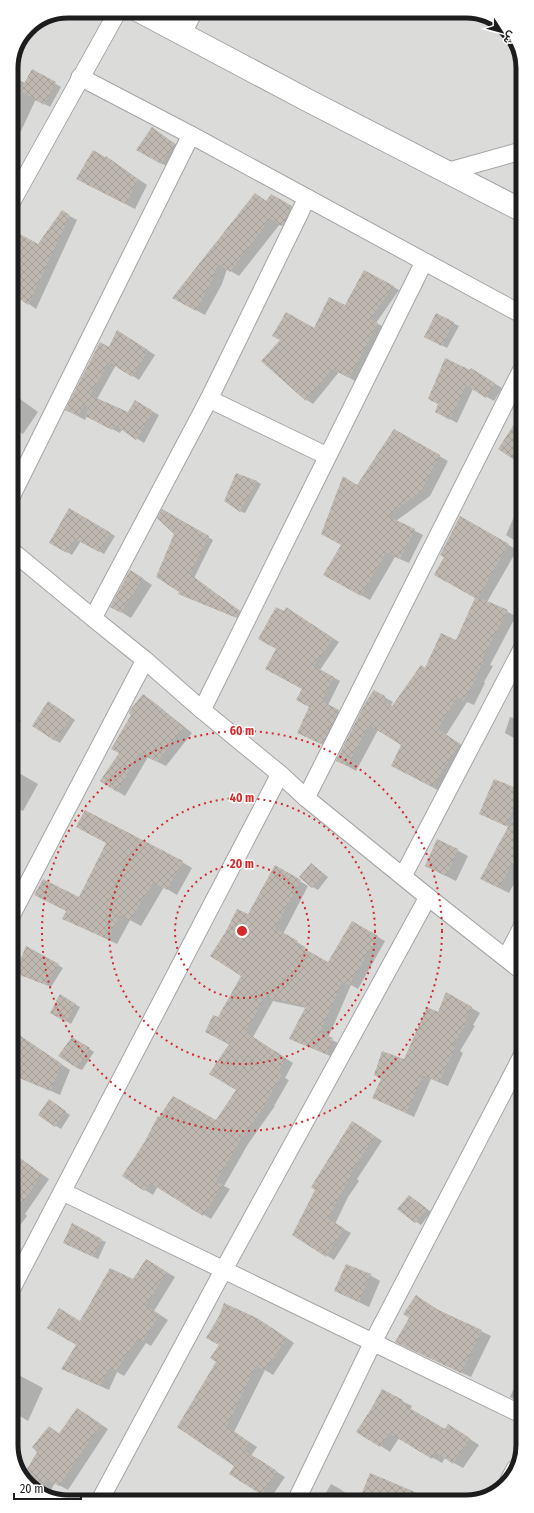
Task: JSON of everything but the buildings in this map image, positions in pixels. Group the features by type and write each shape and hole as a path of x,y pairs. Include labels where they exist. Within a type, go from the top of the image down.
{"street":[{"path":"18,190 114,18"},
{"path":"153,18 307,100 516,207"},
{"path":"183,33 190,18"},
{"path":"80,77 191,135 516,311"},
{"path":"18,483 191,135"},
{"path":"446,172 516,152"},
{"path":"93,618 209,400 307,198"},
{"path":"202,710 424,262"},
{"path":"306,798 516,383"},
{"path":"209,400 327,456"},
{"path":"18,556 145,660 202,710 280,774 306,798 516,966"},
{"path":"18,903 145,660"},
{"path":"403,876 516,660"},
{"path":"18,1277 280,774"},
{"path":"103,1495 223,1271 428,897"},
{"path":"506,958 516,938"},
{"path":"299,1495 373,1342 516,1068"},
{"path":"63,1192 223,1271 516,1412"}],"shaded area":[{"path":"469,18 485,22 497,28 508,40 516,61 516,1445 515,1455 506,1476 494,1487 473,1495 65,1495 49,1491 35,1483 25,1470 18,1452 18,65 26,40 40,26 58,19"}]}
